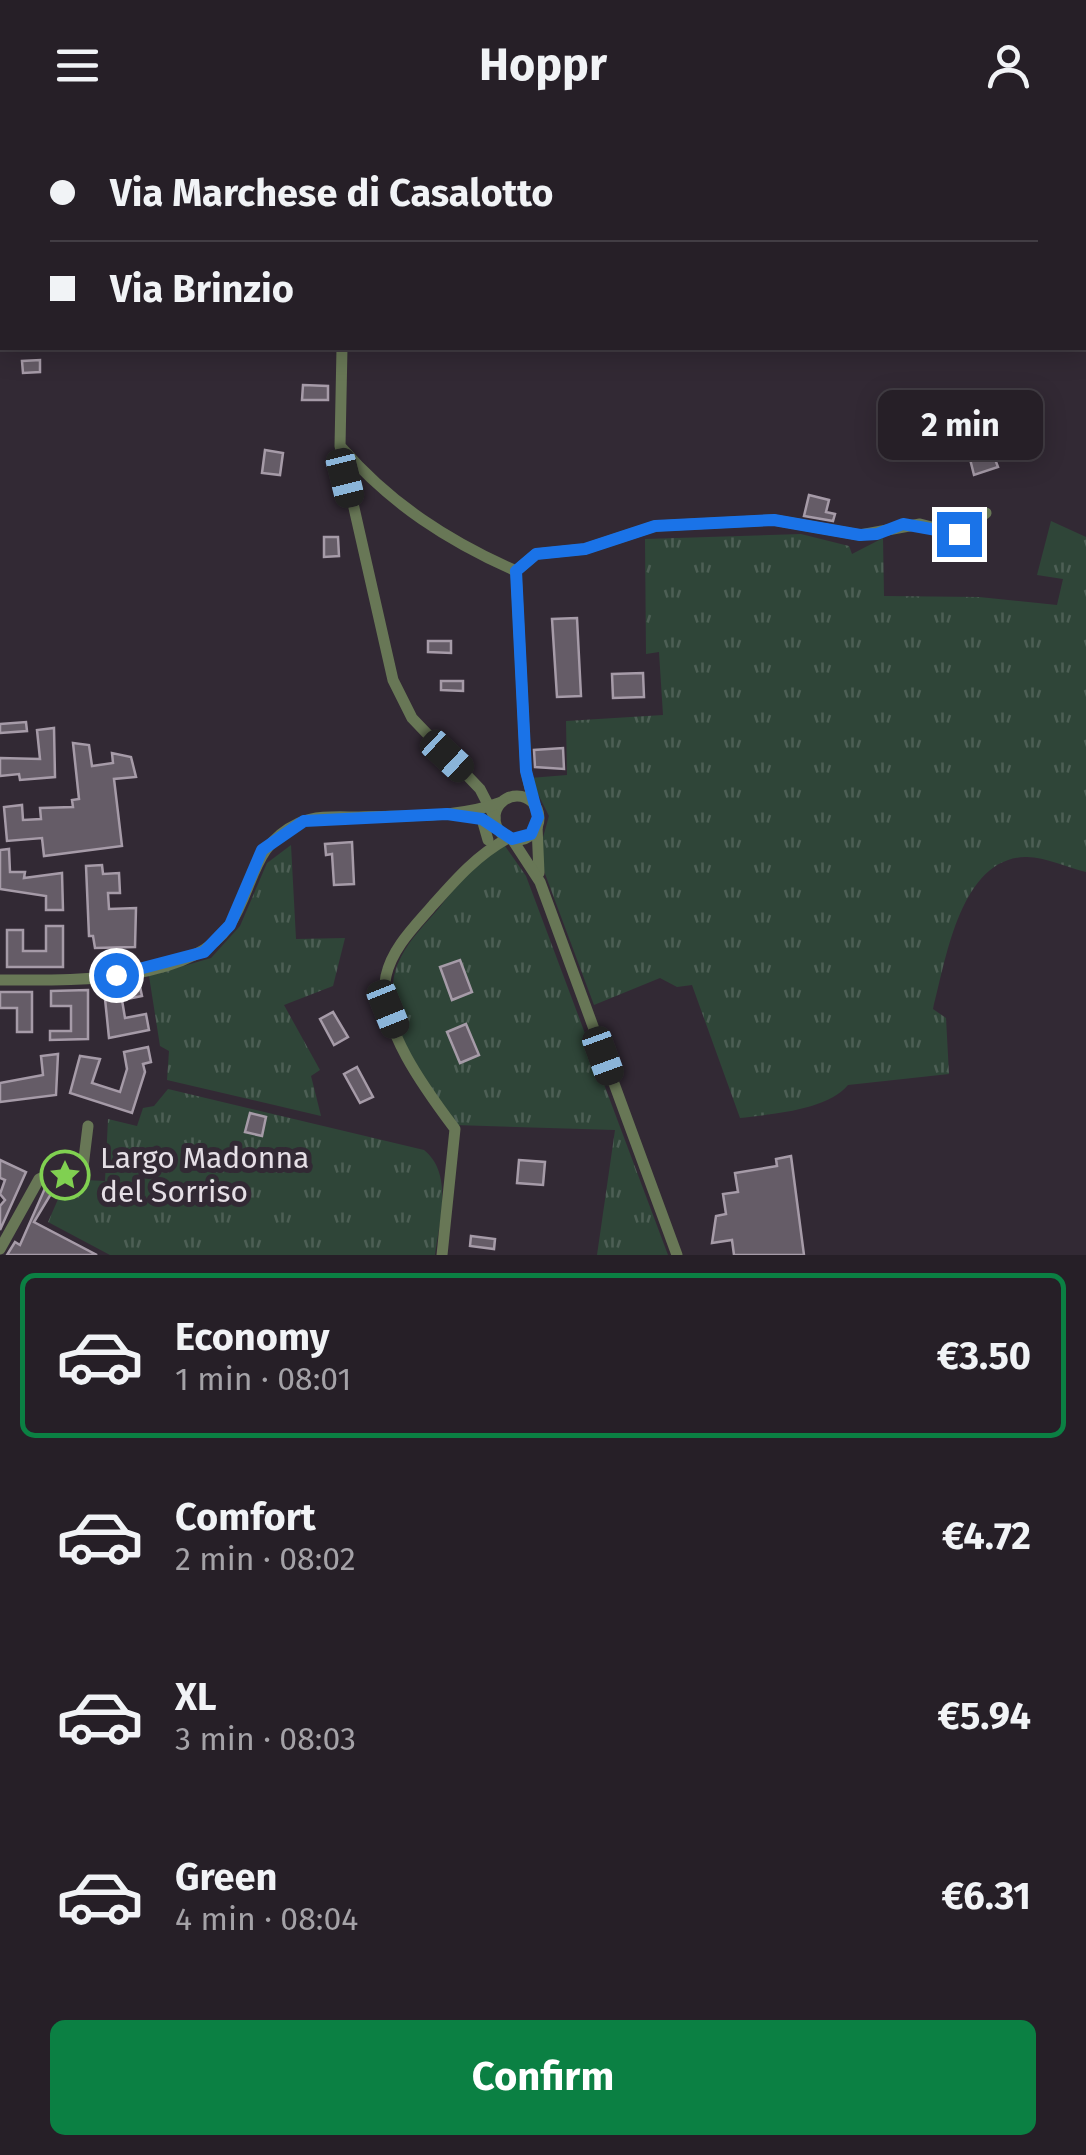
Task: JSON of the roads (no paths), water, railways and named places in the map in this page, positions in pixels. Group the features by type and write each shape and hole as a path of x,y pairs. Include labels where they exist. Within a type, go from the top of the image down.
{"street":[{"path":"342,350 340,446 394,680 424,734 471,778 540,882 677,1255"},
{"path":"340,446 398,505 462,547 516,571"},
{"path":"516,571 536,554 585,549 655,526 774,520 860,535 877,534 903,524 959,534 986,513"},
{"path":"516,571 526,771 538,824 540,882"},
{"path":"480,855 526,771"},
{"path":"471,778 500,818 525,838 538,824"},
{"path":"0,980 93,978 186,960 204,952 230,925 262,850 289,828 317,818 447,814 500,818 534,805"},
{"path":"442,1255 455,1128 416,1078 388,1009 386,976 407,936 480,855 500,818"},
{"path":"0,1249 40,1179 52,1172 82,1175 88,1126"}],"place":[{"name":"Largo Madonna del Sorriso","path":"65,1175"}]}
